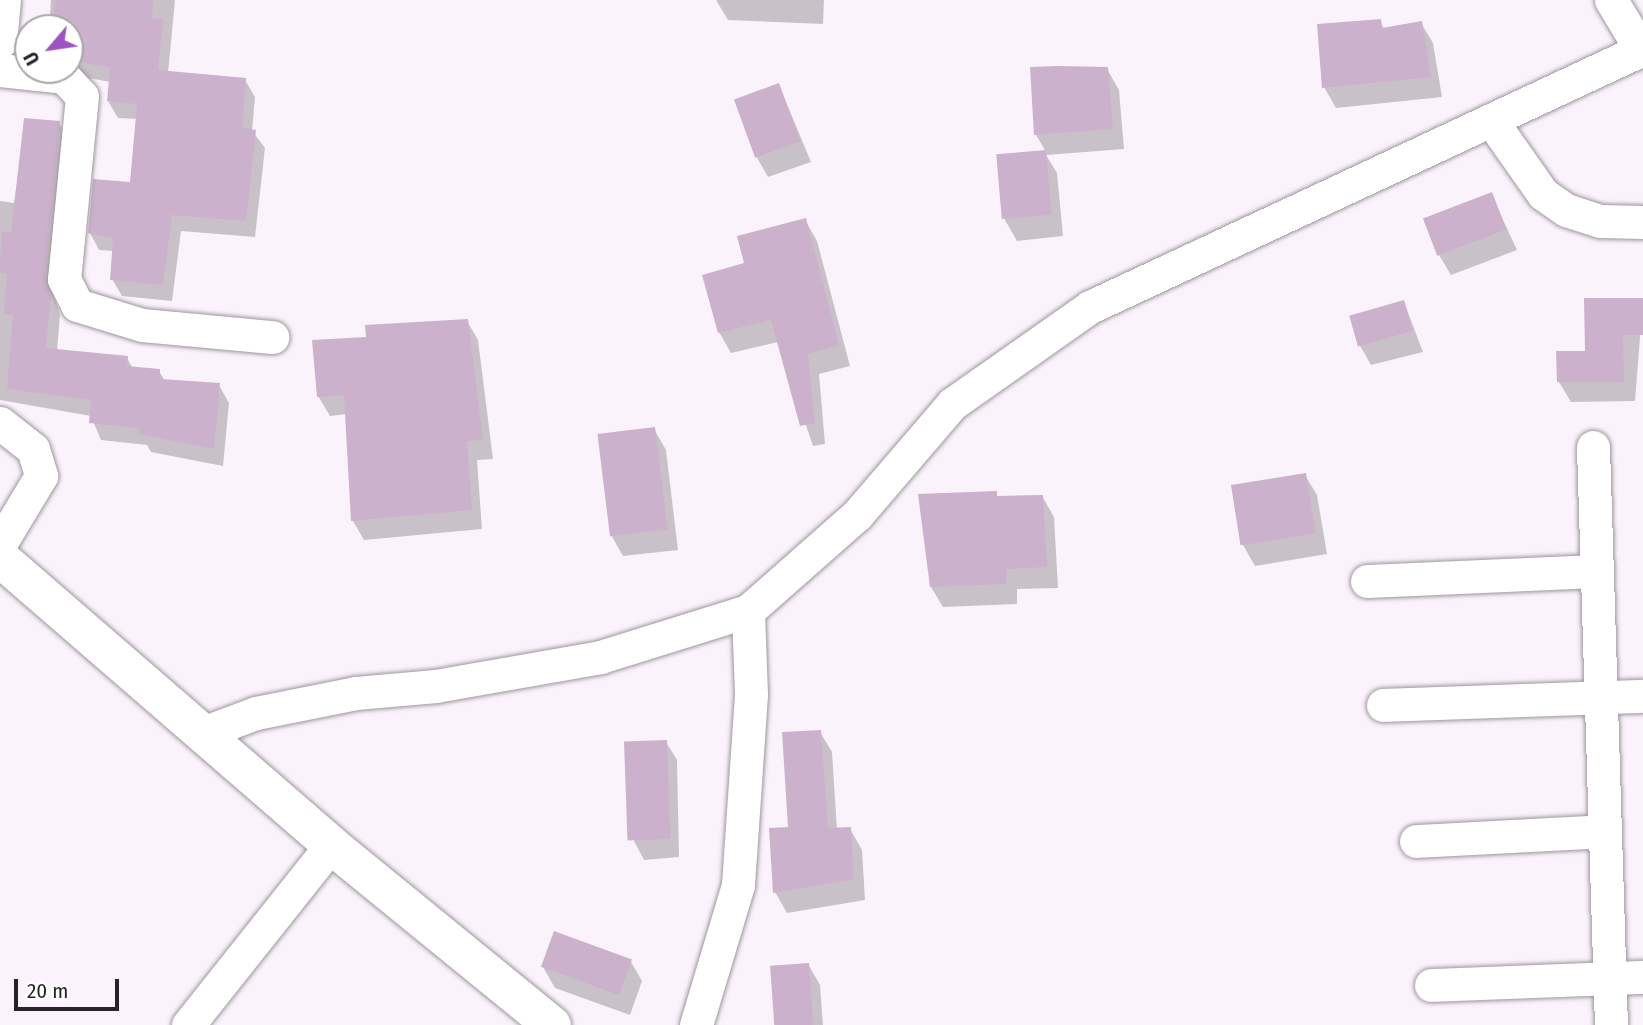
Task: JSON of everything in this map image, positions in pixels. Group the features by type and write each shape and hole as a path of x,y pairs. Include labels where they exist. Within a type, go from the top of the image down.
{"street":[{"path":"0,42 4,0"},
{"path":"200,734 256,713 356,693 436,687 600,657 748,611 857,514 952,404 1090,307 1642,49 1611,0"},
{"path":"0,70 64,77 82,96 64,279 77,305 142,325 272,337"},
{"path":"1491,120 1543,194 1566,210 1600,221 1643,222"},
{"path":"0,423 33,449 41,476 0,544"},
{"path":"1593,447 1611,1025"},
{"path":"0,558 331,845 552,1025"},
{"path":"1367,581 1597,571"},
{"path":"696,1025 738,885 751,694 748,611"},
{"path":"1383,705 1643,696"},
{"path":"1416,841 1605,831"},
{"path":"188,1025 331,845"},
{"path":"1431,985 1643,976"}],"building":[{"path":"55,0 153,0 152,18 163,19 158,70 246,78 242,128 256,130 246,221 172,215 163,285 110,280 113,238 88,233 93,179 130,182 137,104 107,101 110,68 84,63 84,14 54,14"},
{"path":"1381,19 1382,28 1422,21 1431,77 1322,88 1317,24"},
{"path":"1030,67 1108,67 1113,129 1034,135"},
{"path":"779,83 800,141 755,158 734,99"},
{"path":"24,118 60,121 45,277 51,296 46,348 128,356 127,366 160,369 160,379 220,383 214,449 139,434 140,428 89,423 91,400 7,389 13,315 4,314 7,274 0,273 0,261 2,232 11,233"},
{"path":"1046,150 1052,215 1002,219 996,154"},
{"path":"1492,192 1506,229 1437,256 1423,219"},
{"path":"806,218 839,345 808,354 815,423 800,426 771,320 718,333 702,275 744,263 737,236"},
{"path":"1584,298 1643,298 1643,335 1623,335 1624,382 1557,382 1556,351 1585,351"},
{"path":"1404,300 1413,331 1358,346 1349,316"},
{"path":"468,319 483,440 467,441 472,510 351,521 344,395 317,397 312,340 366,337 365,325"},
{"path":"655,427 668,529 610,536 597,434"},
{"path":"1306,473 1316,533 1240,545 1231,485"},
{"path":"997,491 997,496 1043,495 1047,567 1006,569 1006,584 930,587 918,494"},
{"path":"821,730 828,828 851,827 854,879 773,893 769,828 788,827 782,732"},
{"path":"667,740 670,839 627,840 624,742"},
{"path":"554,931 632,959 619,995 541,967"},
{"path":"809,963 813,1025 774,1025 770,966"}]}
